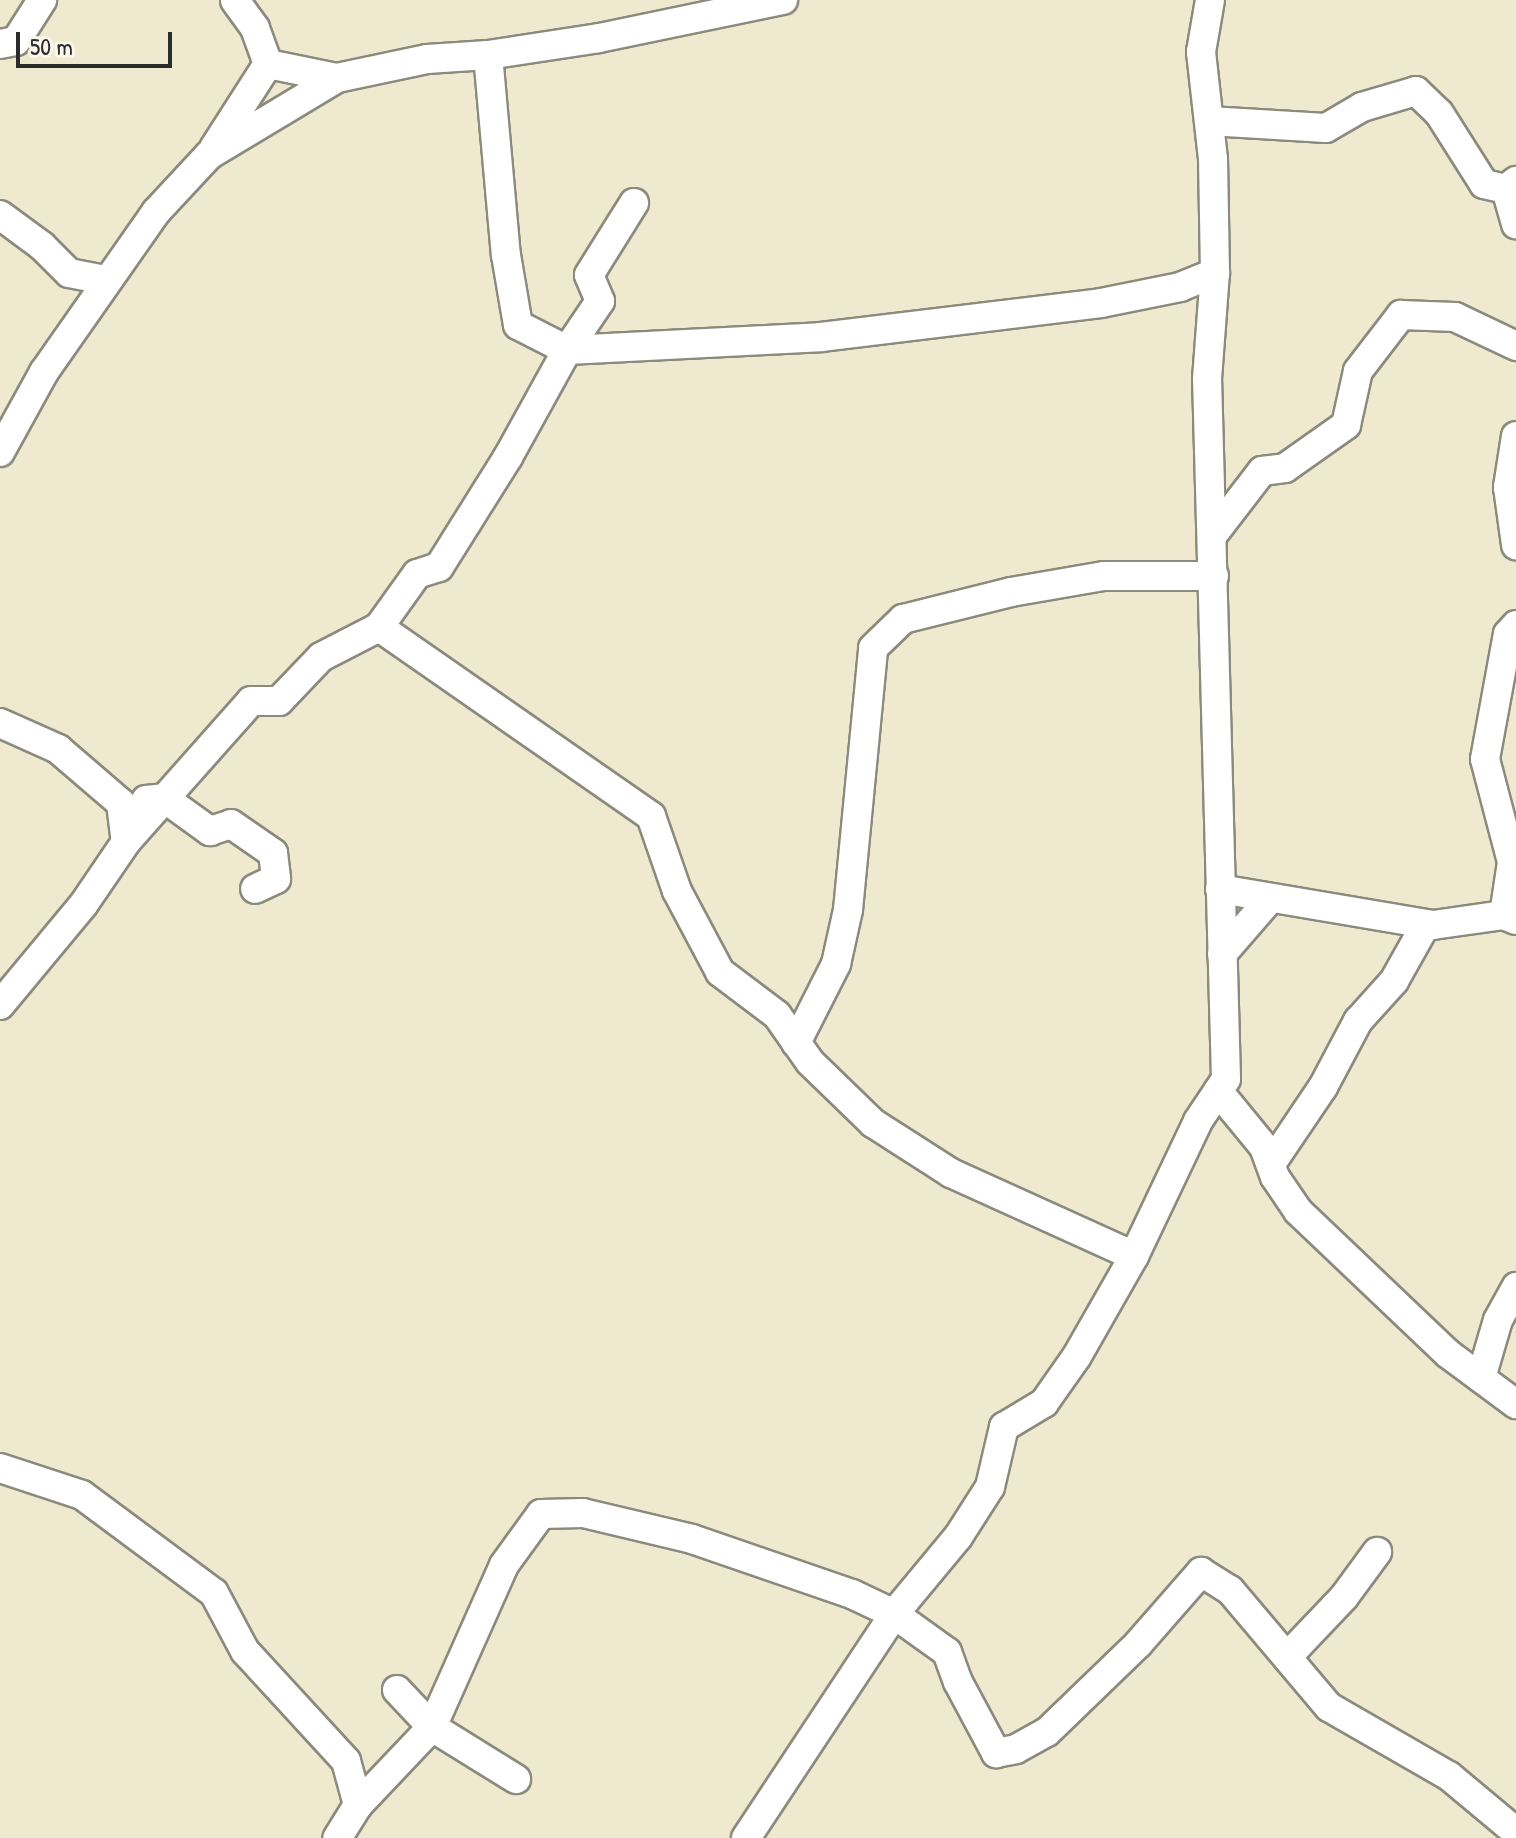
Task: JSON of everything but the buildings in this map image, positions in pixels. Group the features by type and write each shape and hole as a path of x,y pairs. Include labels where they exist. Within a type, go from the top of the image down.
{"street":[{"path":"0,44 16,41 42,0"},
{"path":"235,0 255,28 268,64"},
{"path":"209,155 337,78 427,59 488,55 693,21 783,0"},
{"path":"746,1838 894,1614 958,1537 990,1487 1004,1427 1044,1403 1077,1356 1134,1256 1198,1121 1226,1079 1207,379 1215,273 1213,159 1201,52 1210,0"},
{"path":"488,55 506,255 518,325 567,350 821,337 1101,303 1180,287 1215,273"},
{"path":"268,64 337,78"},
{"path":"0,452 44,372 105,280 156,212 209,155 268,64"},
{"path":"1209,121 1326,128 1362,107 1416,91 1439,113 1484,184 1511,185 1516,225"},
{"path":"0,1005 83,905 126,842 251,701 279,701 321,657 379,627 417,574 439,567 508,457 567,350 600,301 589,275 634,203"},
{"path":"0,215 42,246 69,273 105,280"},
{"path":"1212,536 1262,471 1285,468 1346,425 1358,371 1401,315 1455,317 1516,346"},
{"path":"1516,436 1508,487 1516,545"},
{"path":"796,1043 836,964 848,910 873,648 903,619 1011,592 1104,576 1214,576"},
{"path":"1220,889 1269,900 1426,924 1510,917 1512,862 1485,759 1508,634 1516,625"},
{"path":"379,627 651,816 677,891 720,972 777,1015 810,1062 873,1123 951,1173 1134,1256"},
{"path":"0,723 58,749 121,803 126,842"},
{"path":"121,803 164,798 210,831 231,824 273,853 276,879 255,889"},
{"path":"1222,954 1269,900"},
{"path":"1271,1164 1323,1087 1358,1021 1394,981 1426,924"},
{"path":"1218,1091 1264,1147 1298,1211 1447,1353 1516,1404"},
{"path":"1481,1378 1498,1320 1516,1287"},
{"path":"0,1468 82,1495 214,1593 245,1651 346,1761 358,1805"},
{"path":"337,1838 358,1805 432,1727 504,1565 541,1514 583,1513 692,1539 852,1594 894,1614 947,1652 958,1682 996,1753 1016,1749 1047,1732 1138,1644 1201,1572 1230,1590 1329,1707 1449,1776 1516,1832"},
{"path":"1287,1657 1344,1597 1377,1552"},
{"path":"397,1690 432,1727 516,1779"}]}
